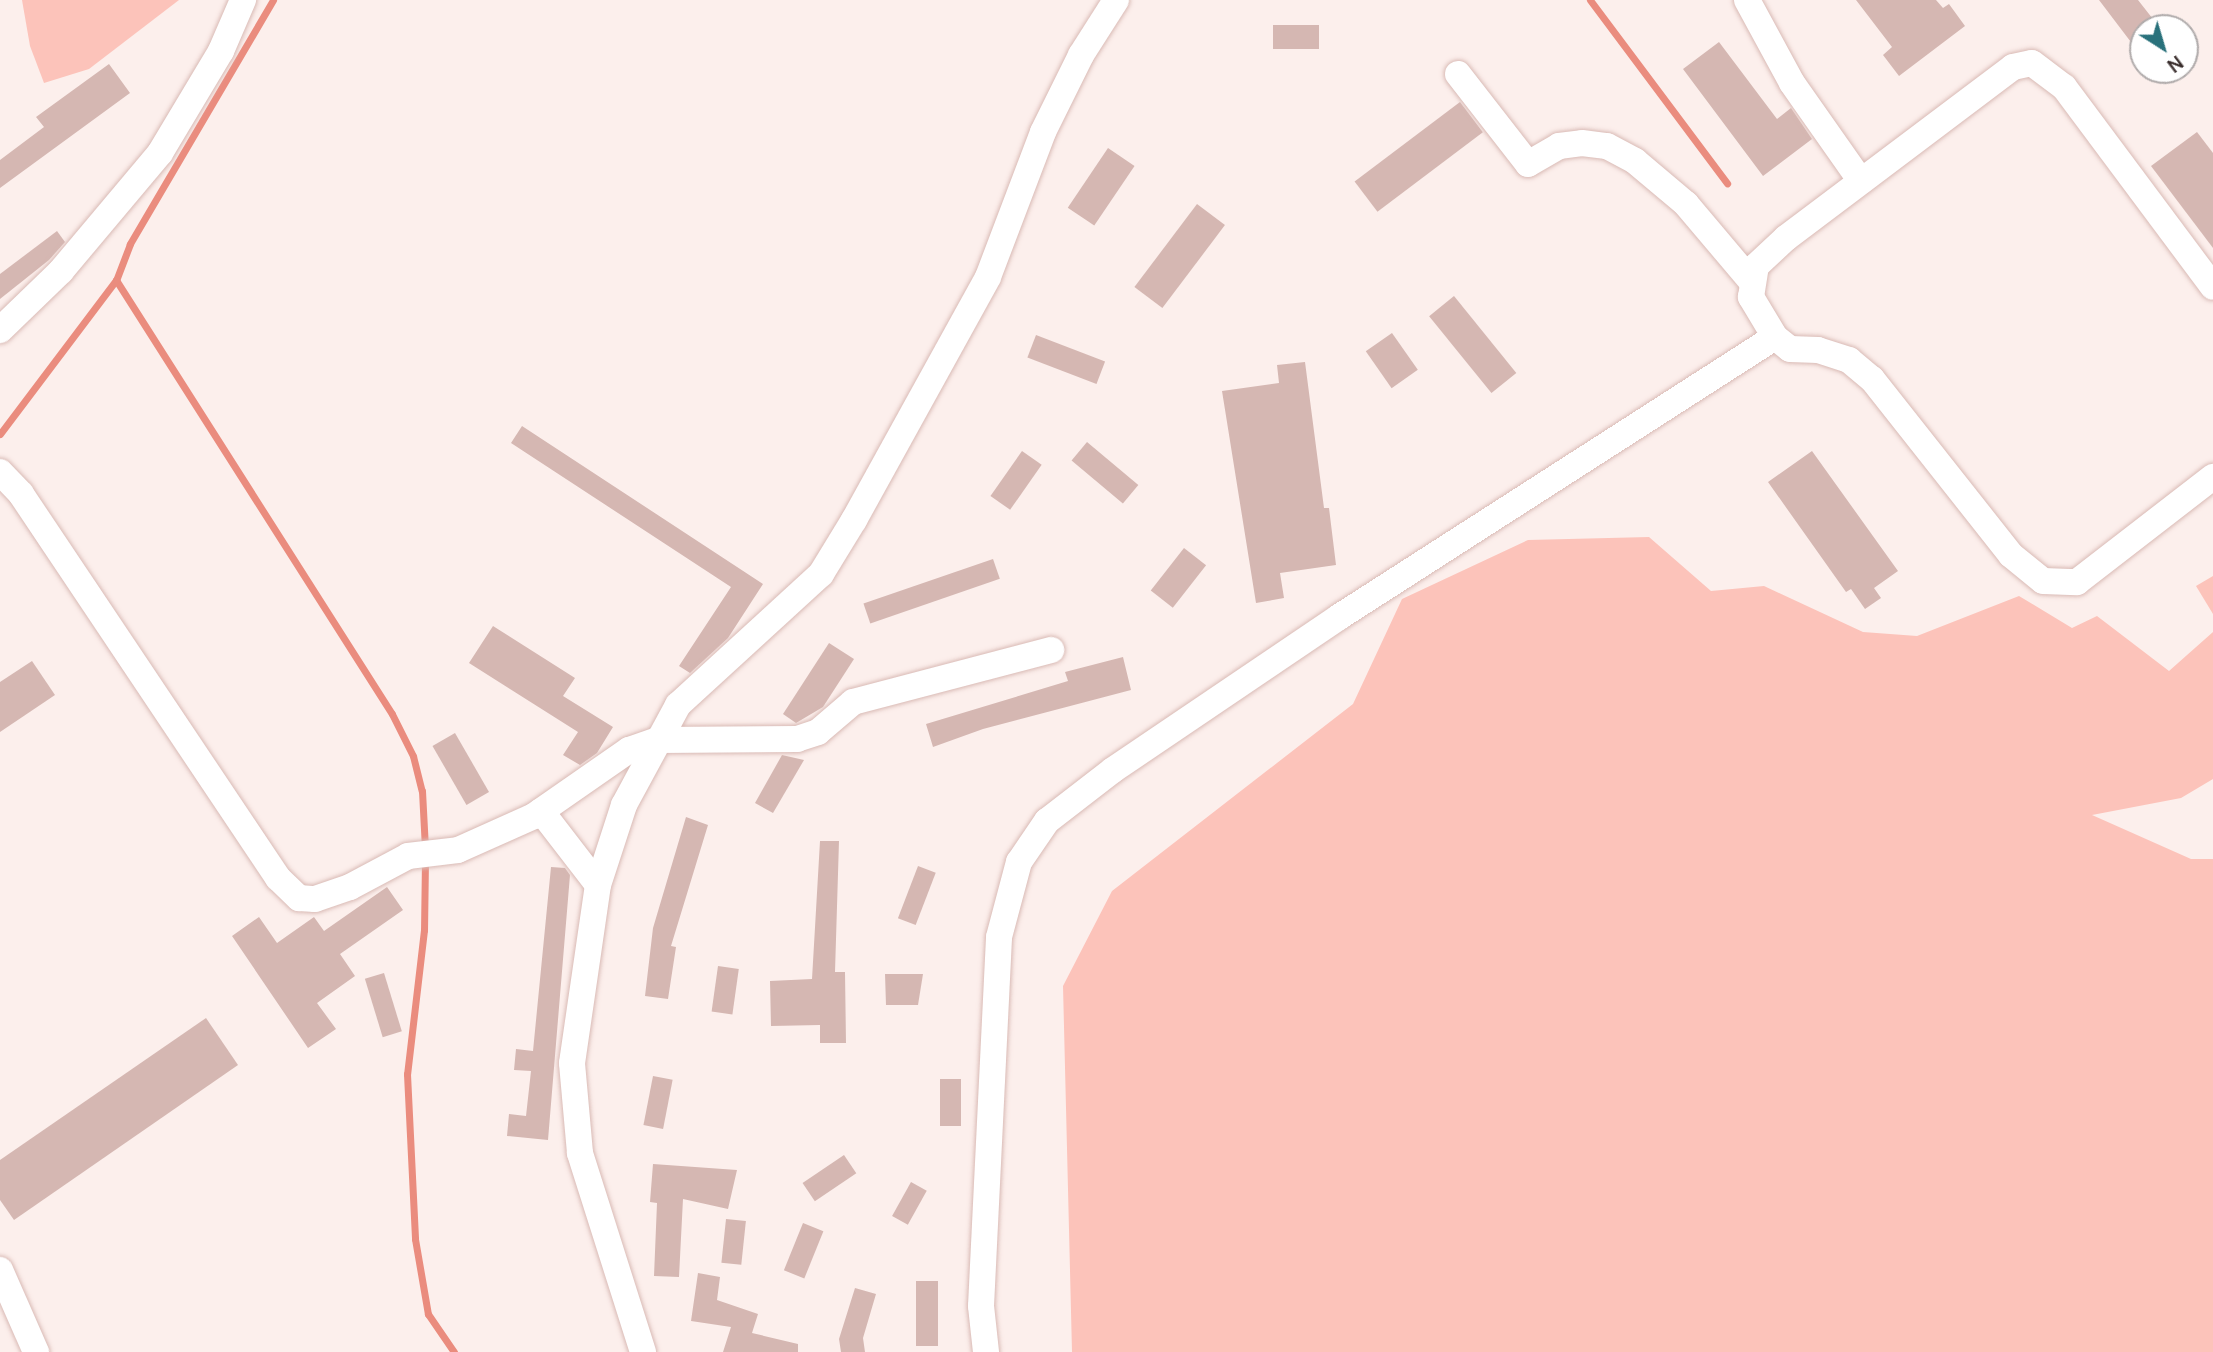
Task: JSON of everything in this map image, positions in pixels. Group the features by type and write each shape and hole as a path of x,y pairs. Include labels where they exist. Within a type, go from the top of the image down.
{"street":[{"path":"0,330 61,271 160,153 221,51 243,0"},
{"path":"643,1352 580,1153 572,1063 598,885 624,805 678,705 821,574 988,277 1043,132 1081,55 1116,0"},
{"path":"1747,0 1792,83 1861,181"},
{"path":"2213,287 2064,87 2032,63 2014,67 1786,238 1756,266 1751,281 1751,297 1775,337 1790,349 1818,350 1849,360 1872,379 2011,555 2043,581 2077,582 2213,477"},
{"path":"1458,74 1528,164 1559,146 1582,143 1607,146 1635,160 1686,204 1751,281"},
{"path":"986,1352 981,1306 999,937 1019,862 1046,821 1113,770 1339,617 1775,337"},
{"path":"0,472 21,494 278,878 299,898 316,899 350,887 408,856 458,850 541,811 629,750 658,740 797,739 818,732 853,702 1051,650"},
{"path":"541,811 598,885"},
{"path":"0,1270 36,1352"}],"shaded area":[{"path":"22,0 179,0 89,69 44,83 30,46"},
{"path":"1649,537 1711,591 1764,586 1863,632 1917,636 2019,596 2072,628 2097,616 2169,671 2213,632 2213,779 2181,798 2092,815 2191,859 2213,859 2213,1352 1072,1352 1063,986 1112,891 1353,704 1402,599 1528,540"},
{"path":"2213,576 2213,614 2196,586"}],"building":[{"path":"1856,0 1936,0 1943,8 1949,4 1965,26 1899,76 1883,55 1892,47"},
{"path":"2099,0 2138,0 2149,14 2129,14 2129,40"},
{"path":"1273,25 1319,25 1319,49 1273,49"},
{"path":"1719,42 1777,119 1791,108 1812,139 1763,176 1683,69"},
{"path":"109,64 130,93 0,188 0,160 44,127 36,117"},
{"path":"1460,102 1483,132 1377,212 1355,181"},
{"path":"2197,132 2213,153 2213,248 2151,166"},
{"path":"1108,148 1135,166 1094,226 1068,208"},
{"path":"1197,204 1225,225 1162,308 1134,287"},
{"path":"57,231 65,242 49,260 0,299 0,274"},
{"path":"1454,296 1516,373 1491,393 1429,316"},
{"path":"1392,333 1418,370 1392,388 1366,351"},
{"path":"1036,335 1105,362 1096,384 1027,357"},
{"path":"1305,362 1324,508 1329,508 1336,565 1280,573 1284,598 1256,603 1222,391 1279,383 1277,365"},
{"path":"522,426 763,584 728,638 690,673 679,666 731,587 511,443"},
{"path":"1087,442 1138,485 1123,503 1072,460"},
{"path":"1022,451 1042,465 1010,510 990,496"},
{"path":"1812,451 1898,571 1874,588 1881,598 1865,609 1851,589 1846,592 1768,482"},
{"path":"1184,548 1206,565 1173,608 1151,591"},
{"path":"993,559 1000,579 870,623 863,604"},
{"path":"493,626 575,678 563,696 613,727 597,753 580,765 563,755 578,732 469,663"},
{"path":"829,643 854,659 823,707 796,723 783,714"},
{"path":"1123,657 1131,690 983,729 933,747 926,724 1068,681 1065,672"},
{"path":"32,661 55,695 0,732 0,682"},
{"path":"455,733 489,792 466,805 432,746"},
{"path":"782,755 804,760 773,813 755,803"},
{"path":"686,817 708,825 671,946 676,947 668,999 645,996 653,928"},
{"path":"820,841 839,841 835,972 845,972 846,1043 820,1043 820,1025 771,1026 770,981 812,979"},
{"path":"918,866 936,873 916,925 898,918"},
{"path":"551,867 565,868 570,875 548,1140 507,1136 509,1114 526,1116 531,1071 514,1070 516,1049 533,1051"},
{"path":"387,887 403,910 340,954 355,976 317,1003 336,1029 308,1048 232,936 259,917 277,943 314,917 324,931"},
{"path":"718,966 739,969 732,1014 712,1012"},
{"path":"384,973 402,1031 383,1037 365,979"},
{"path":"885,974 923,974 918,1005 886,1005"},
{"path":"206,1018 238,1065 14,1220 0,1200 0,1160"},
{"path":"653,1076 673,1080 663,1129 643,1125"},
{"path":"940,1079 961,1079 961,1126 940,1126"},
{"path":"844,1155 856,1173 815,1201 803,1183"},
{"path":"653,1164 737,1170 728,1209 683,1199 679,1277 654,1276 657,1203 650,1202"},
{"path":"911,1182 927,1191 908,1225 892,1216"},
{"path":"726,1219 746,1221 741,1265 721,1263"},
{"path":"803,1223 823,1231 804,1279 784,1270"},
{"path":"698,1273 720,1277 717,1300 758,1314 752,1333 798,1344 798,1352 723,1352 731,1327 691,1321"},
{"path":"916,1281 938,1281 938,1346 916,1346"},
{"path":"855,1288 876,1294 863,1338 865,1352 841,1352 839,1339"}],"waterway":[{"path":"273,0 130,244 116,280 392,714 413,756 422,791 425,848"},
{"path":"1590,0 1727,183"},
{"path":"0,434 116,280"},
{"path":"425,860 424,930 407,1074 415,1239 428,1314 454,1352"}]}
